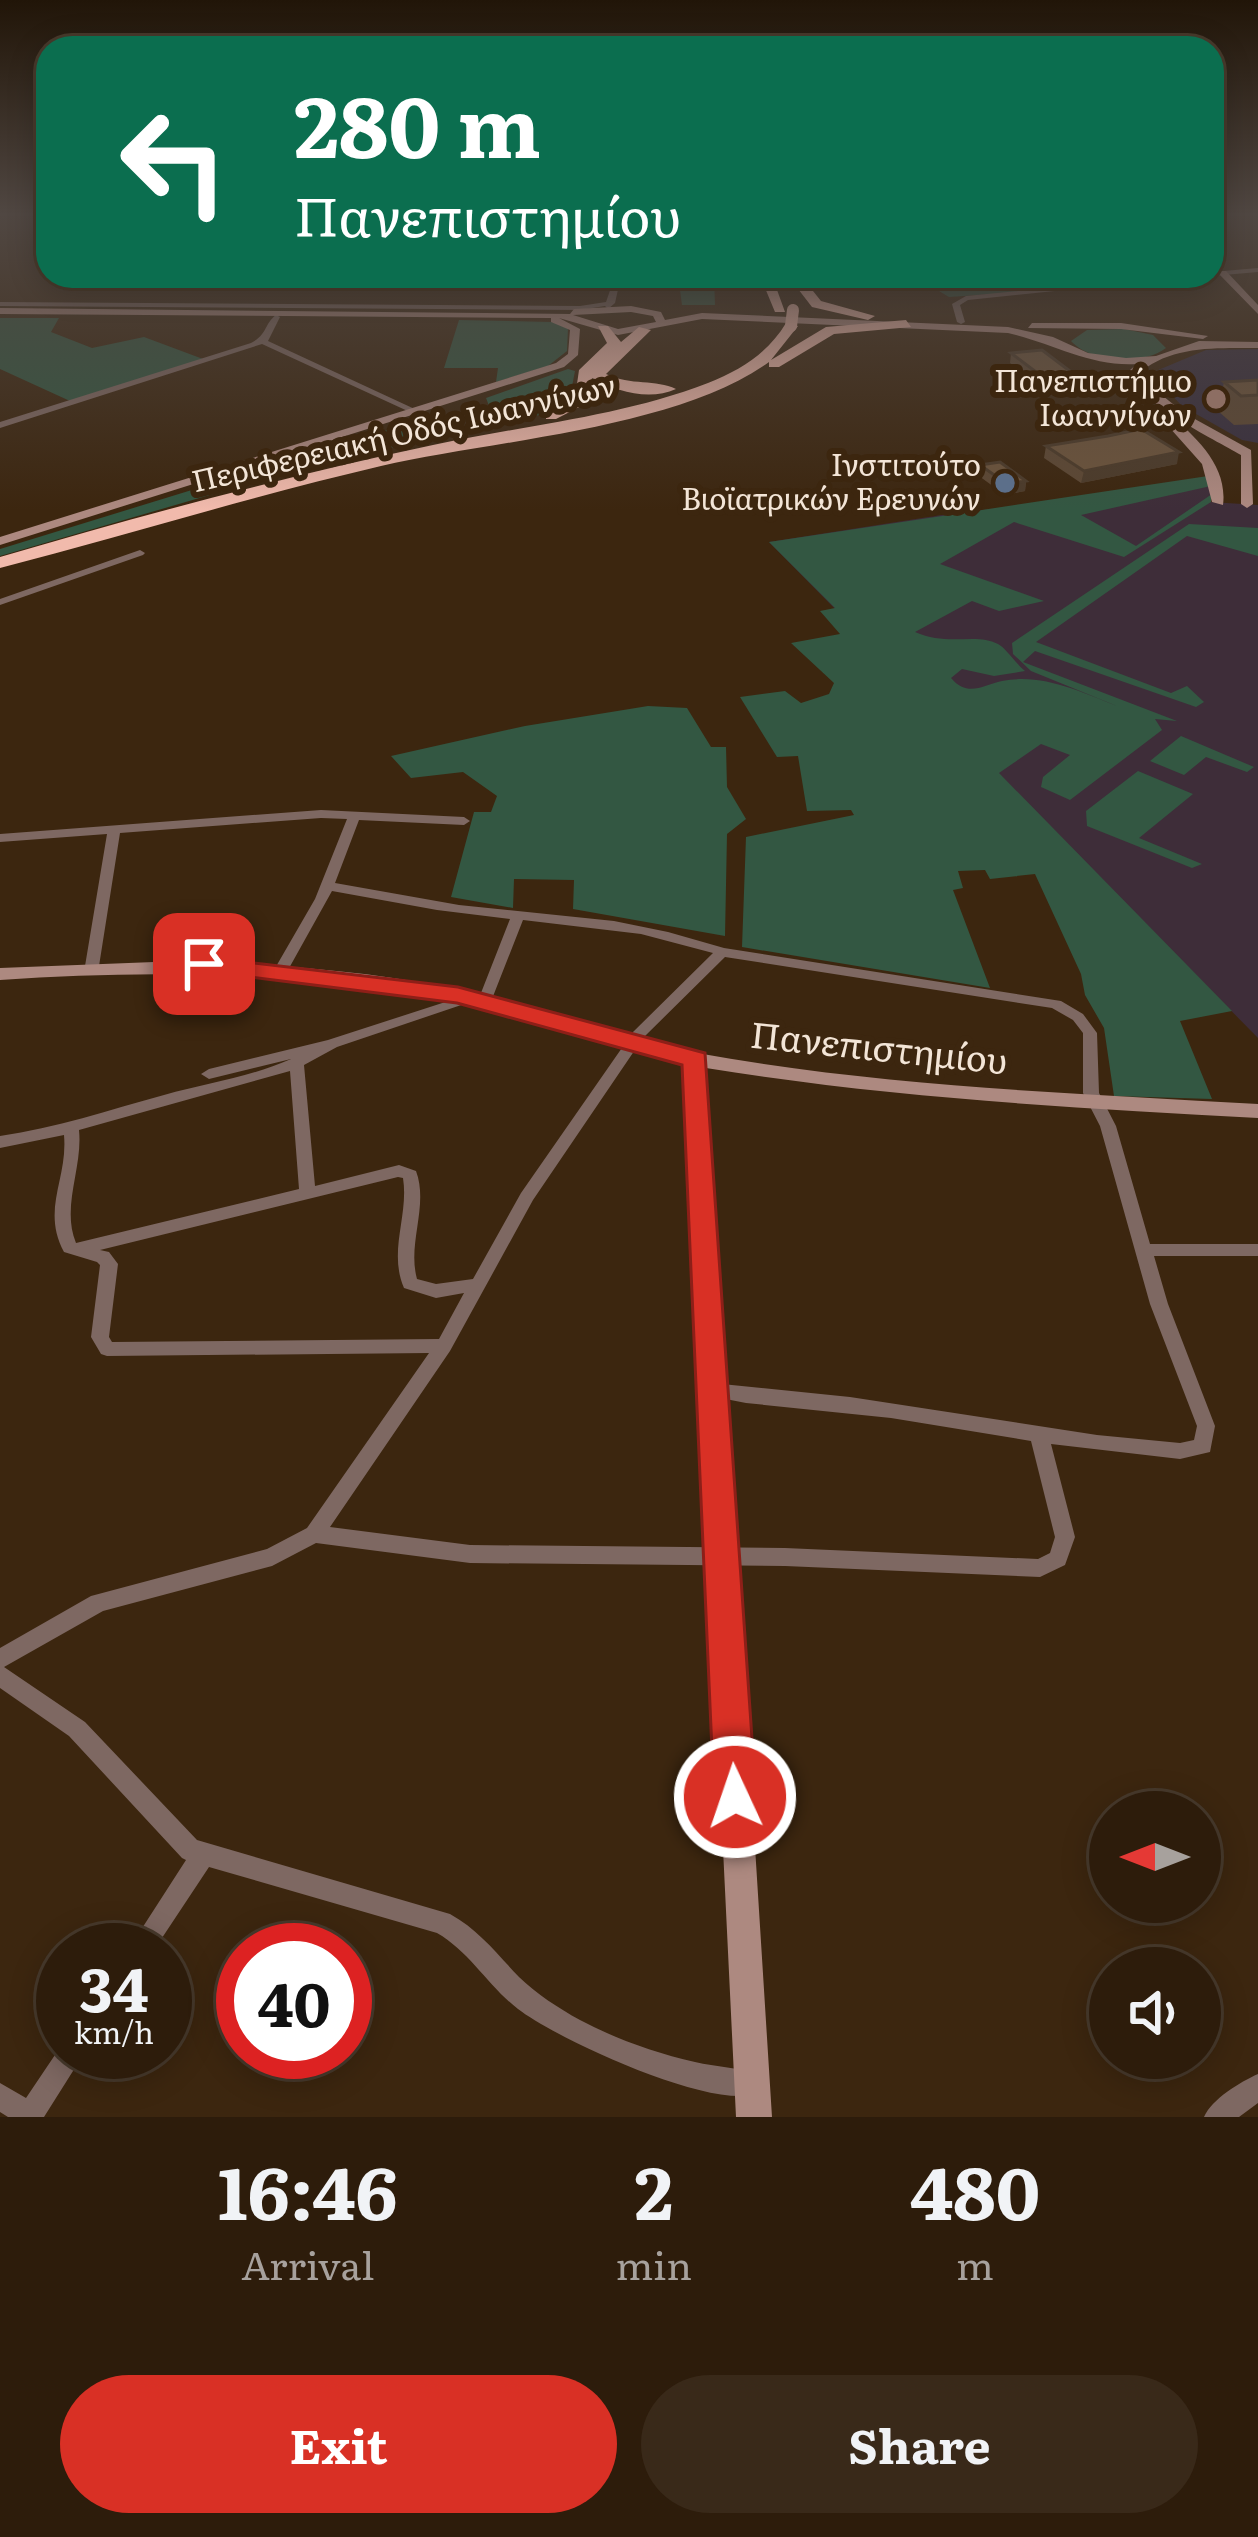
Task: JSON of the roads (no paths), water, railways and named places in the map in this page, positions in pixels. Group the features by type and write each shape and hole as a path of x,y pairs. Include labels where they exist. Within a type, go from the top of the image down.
{"highway":[{"path":"784,313 786,317"},
{"path":"785,313 786,317"},
{"path":"859,313 898,321"},
{"name":"Περιφερειακή Οδός Ιωαννίνων","path":"0,563 247,488 630,404 702,382 751,355 786,317"},
{"name":"Περιφερειακή Οδός Ιωαννίνων","path":"166,514 415,454 652,406 749,368 776,348 786,317"},
{"path":"513,428 577,405 584,373 616,341 598,321"},
{"path":"652,406 737,384 826,332 898,321"},
{"path":"644,330 598,369 600,379 649,391 702,382"}],"street":[{"path":"36,313 548,319 572,325 573,355 545,370"},
{"path":"262,341 283,313"},
{"path":"462,313 563,315 644,330 708,316 1148,330 1258,342"},
{"path":"541,313 598,321 621,313"},
{"path":"598,321 603,313"},
{"path":"649,313 662,323"},
{"path":"692,313 1018,331 1065,346 1089,357 1171,421 1218,477 1218,502"},
{"path":"958,313 961,322"},
{"path":"1065,346 1067,333 1082,327"},
{"path":"1148,330 1169,341 1169,354"},
{"path":"0,424 262,341 415,411"},
{"path":"1089,357 1148,360 1199,344 1258,342"},
{"path":"0,541 600,356"},
{"path":"1148,360 1136,370 1137,380 1180,415 1247,453"},
{"path":"1171,421 1247,453"},
{"path":"1204,455 1247,453"},
{"path":"1247,453 1247,505"},
{"path":"0,602 140,554"},
{"path":"0,838 322,814 464,821"},
{"path":"280,970 328,886 353,817"},
{"path":"92,967 114,829"},
{"path":"328,886 518,914 603,920 722,952 1060,1006 1090,1034 1094,1102 1108,1126 1206,1440 1198,1449 1040,1438 849,1405 753,1399 712,1390"},
{"path":"209,1074 332,1044 478,1000 518,914"},
{"path":"0,1659 98,1603 272,1557 314,1534 444,1346 527,1197 632,1045 659,1010 722,952"},
{"name":"Πανεπιστημίου","path":"0,974 92,967 280,970 478,1000 695,1060 815,1077 1258,1111"},
{"path":"0,1142 70,1130 297,1065 332,1044"},
{"path":"695,1060 754,2117"},
{"path":"297,1065 307,1193"},
{"path":"70,1130 74,1153 62,1229 74,1250 103,1257 109,1264 100,1337 106,1348 444,1346"},
{"path":"74,1250 405,1172 415,1196 407,1279 424,1290 477,1286"},
{"path":"1143,1250 1258,1250"},
{"path":"314,1534 470,1554 1040,1568 1058,1558 1065,1537 1040,1438"},
{"path":"0,1676 77,1729 168,1831 203,1856 442,1922 472,1941 525,1999 560,2020 681,2070 751,2084"},
{"path":"158,1923 203,1856"},
{"path":"0,2096 30,2117 55,2079"},
{"path":"1217,2117 1258,2087"}],"place":[{"name":"Πανεπιστήμιο Ιωαννίνων","path":"1216,399"},
{"name":"Ινστιτούτο Βιοϊατρικών Ερευνών","path":"1005,483"}]}
